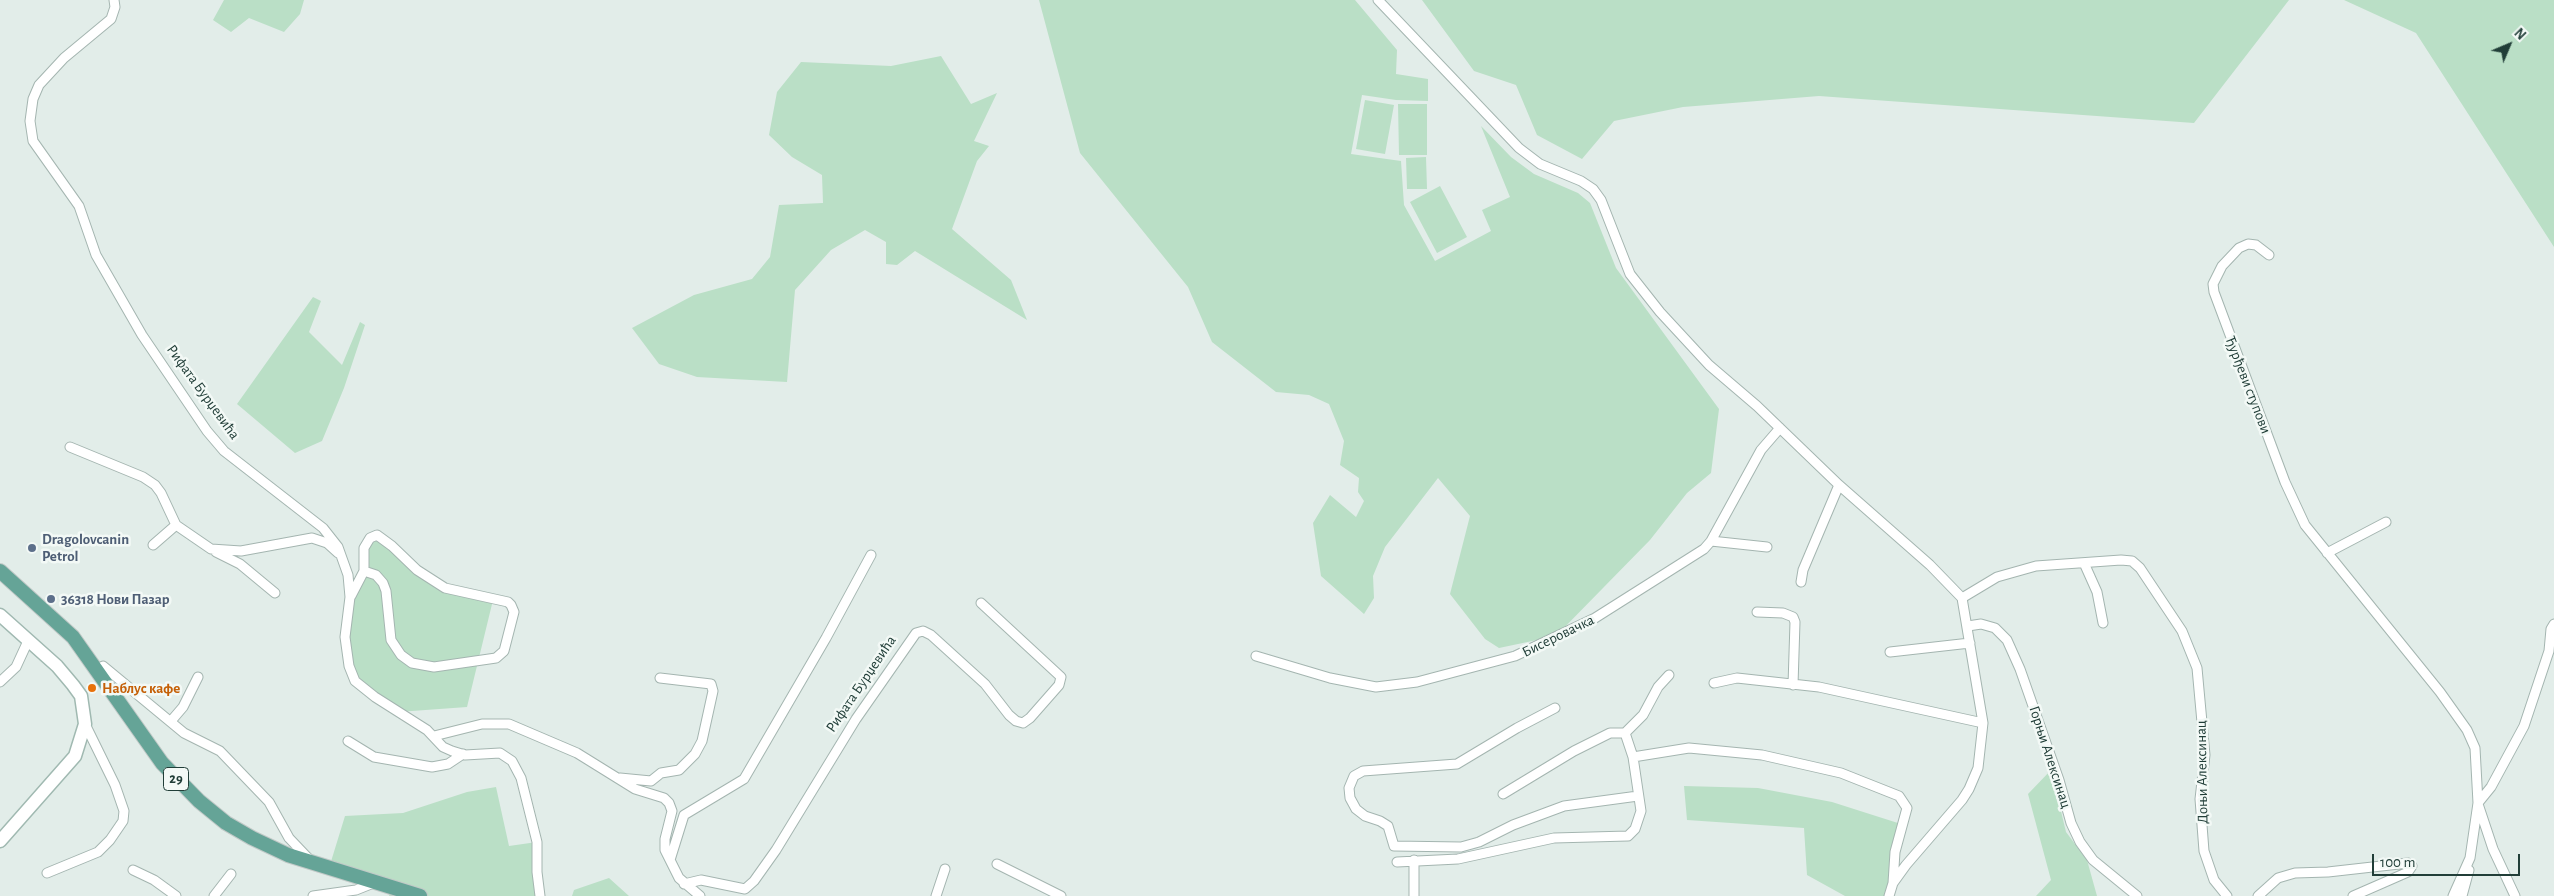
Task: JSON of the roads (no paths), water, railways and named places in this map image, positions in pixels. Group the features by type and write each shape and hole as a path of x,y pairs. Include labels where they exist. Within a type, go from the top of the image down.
{"main road":[{"name":"29","path":"0,571 64,627 98,669 162,764 199,802 226,823 252,838 312,863 420,896"}],"street":[{"name":"Рифата Бурџевића","path":"114,0 116,7 111,19 64,58 39,85 33,100 30,121 34,141 79,206 96,255 138,328 207,431 231,457 326,532 338,547 344,562 350,597 345,637 349,666 355,681 375,697 427,730 443,747 463,754 500,753 512,760 520,774 537,842 537,872 540,896"},
{"path":"1378,0 1519,148 1540,164 1582,181 1593,189 1601,200 1630,274 1660,312 1709,365 1757,406 1839,485 1930,565 1962,598 1983,722 1978,768 1970,789 1955,810 1906,865 1893,883 1888,896"},
{"name":"Ђурђеви ступови","path":"2269,255 2256,246 2248,244 2239,248 2222,266 2213,284 2214,292 2290,495 2305,524 2440,692 2467,730 2475,748 2478,803 2470,858 2453,896"},
{"name":"Бисеровачка","path":"1256,656 1330,678 1376,687 1417,682 1515,656 1595,618 1704,549 1711,541 1762,450 1780,428"},
{"path":"70,447 143,477 155,485 161,493 176,525 211,549 240,564 275,593"},
{"path":"1801,582 1803,570 1839,485"},
{"path":"2327,553 2386,522"},
{"path":"154,545 176,525"},
{"name":"Рифата Бурџевића","path":"350,597 364,571 364,548 370,538 377,535 392,546 417,570 445,588 508,602 514,612 506,646 496,658 422,667 412,663 397,650 390,634 385,587 376,575 364,571"},
{"path":"211,549 241,551 312,538 327,543 344,562"},
{"path":"1711,541 1767,547"},
{"path":"670,860 684,815 744,779 826,638 871,555"},
{"name":"Доњи Алексинац","path":"2084,563 2132,561 2140,568 2182,632 2197,668 2205,755 2200,799 2204,851 2214,880 2227,896"},
{"path":"1962,598 1997,577 2016,569 2084,563 2097,592 2103,623"},
{"name":"Рифата Бурџевића","path":"684,884 701,880 745,889 754,880 776,850 846,735 916,633 923,631 931,635 986,684 1008,715 1016,721 1023,723 1030,718 1059,686 1061,677 981,603"},
{"path":"1757,612 1783,613 1793,617 1795,622 1792,685"},
{"path":"0,615 74,685 81,696 85,724 115,785 124,811 123,821 98,852 47,873"},
{"name":"Горњи Алексинац","path":"1968,626 1981,624 1995,628 2007,640 2020,669 2059,780 2071,823 2080,842 2093,860 2137,896"},
{"name":"Ђурђеви ступови","path":"2478,803 2491,787 2524,726 2549,650 2551,629 2554,624"},
{"path":"0,682 16,667 28,641"},
{"path":"1890,652 1970,643"},
{"path":"98,669 103,666 189,735 214,747 230,761 269,802 289,838 312,863"},
{"path":"1503,794 1610,733 1624,733 1644,715 1658,687 1669,675"},
{"path":"171,720 183,707 198,677"},
{"path":"617,778 654,780 661,774 679,770 702,741 713,691 711,684 660,678"},
{"path":"1714,683 1737,678 1819,687 1983,722"},
{"path":"1555,708 1457,764 1363,770 1354,776 1349,788 1350,798 1356,809 1364,816 1380,821 1388,826 1394,846 1461,847 1479,842 1513,825 1564,806 1638,796"},
{"path":"0,841 75,756 85,724"},
{"path":"434,736 482,724 509,724 577,752 635,789 660,796 670,804 671,817 665,839 665,850 674,871 684,884 700,896"},
{"path":"1397,862 1458,859 1554,838 1628,836 1639,821 1641,811 1633,757 1624,733"},
{"path":"348,741 374,757 432,767 448,764 463,754"},
{"path":"1633,757 1690,748 1762,755 1841,772 1899,796 1907,808 1895,852 1893,883"},
{"path":"2478,803 2494,849 2514,896"},
{"path":"2462,896 2470,858"},
{"path":"1414,860 1414,896"},
{"path":"2258,896 2278,878 2295,873 2328,872 2408,863 2412,869 2353,896"},
{"path":"997,864 1060,896"},
{"path":"133,870 154,880 176,896"},
{"path":"936,896 945,870"},
{"path":"214,896 231,874"},
{"path":"313,896 356,890 377,882"}],"place":[{"name":"Dragolovcanin Petrol","path":"32,548"},
{"name":"36318 Нови Пазар","path":"51,599"},
{"name":"Наблус кафе","path":"92,688"}]}
